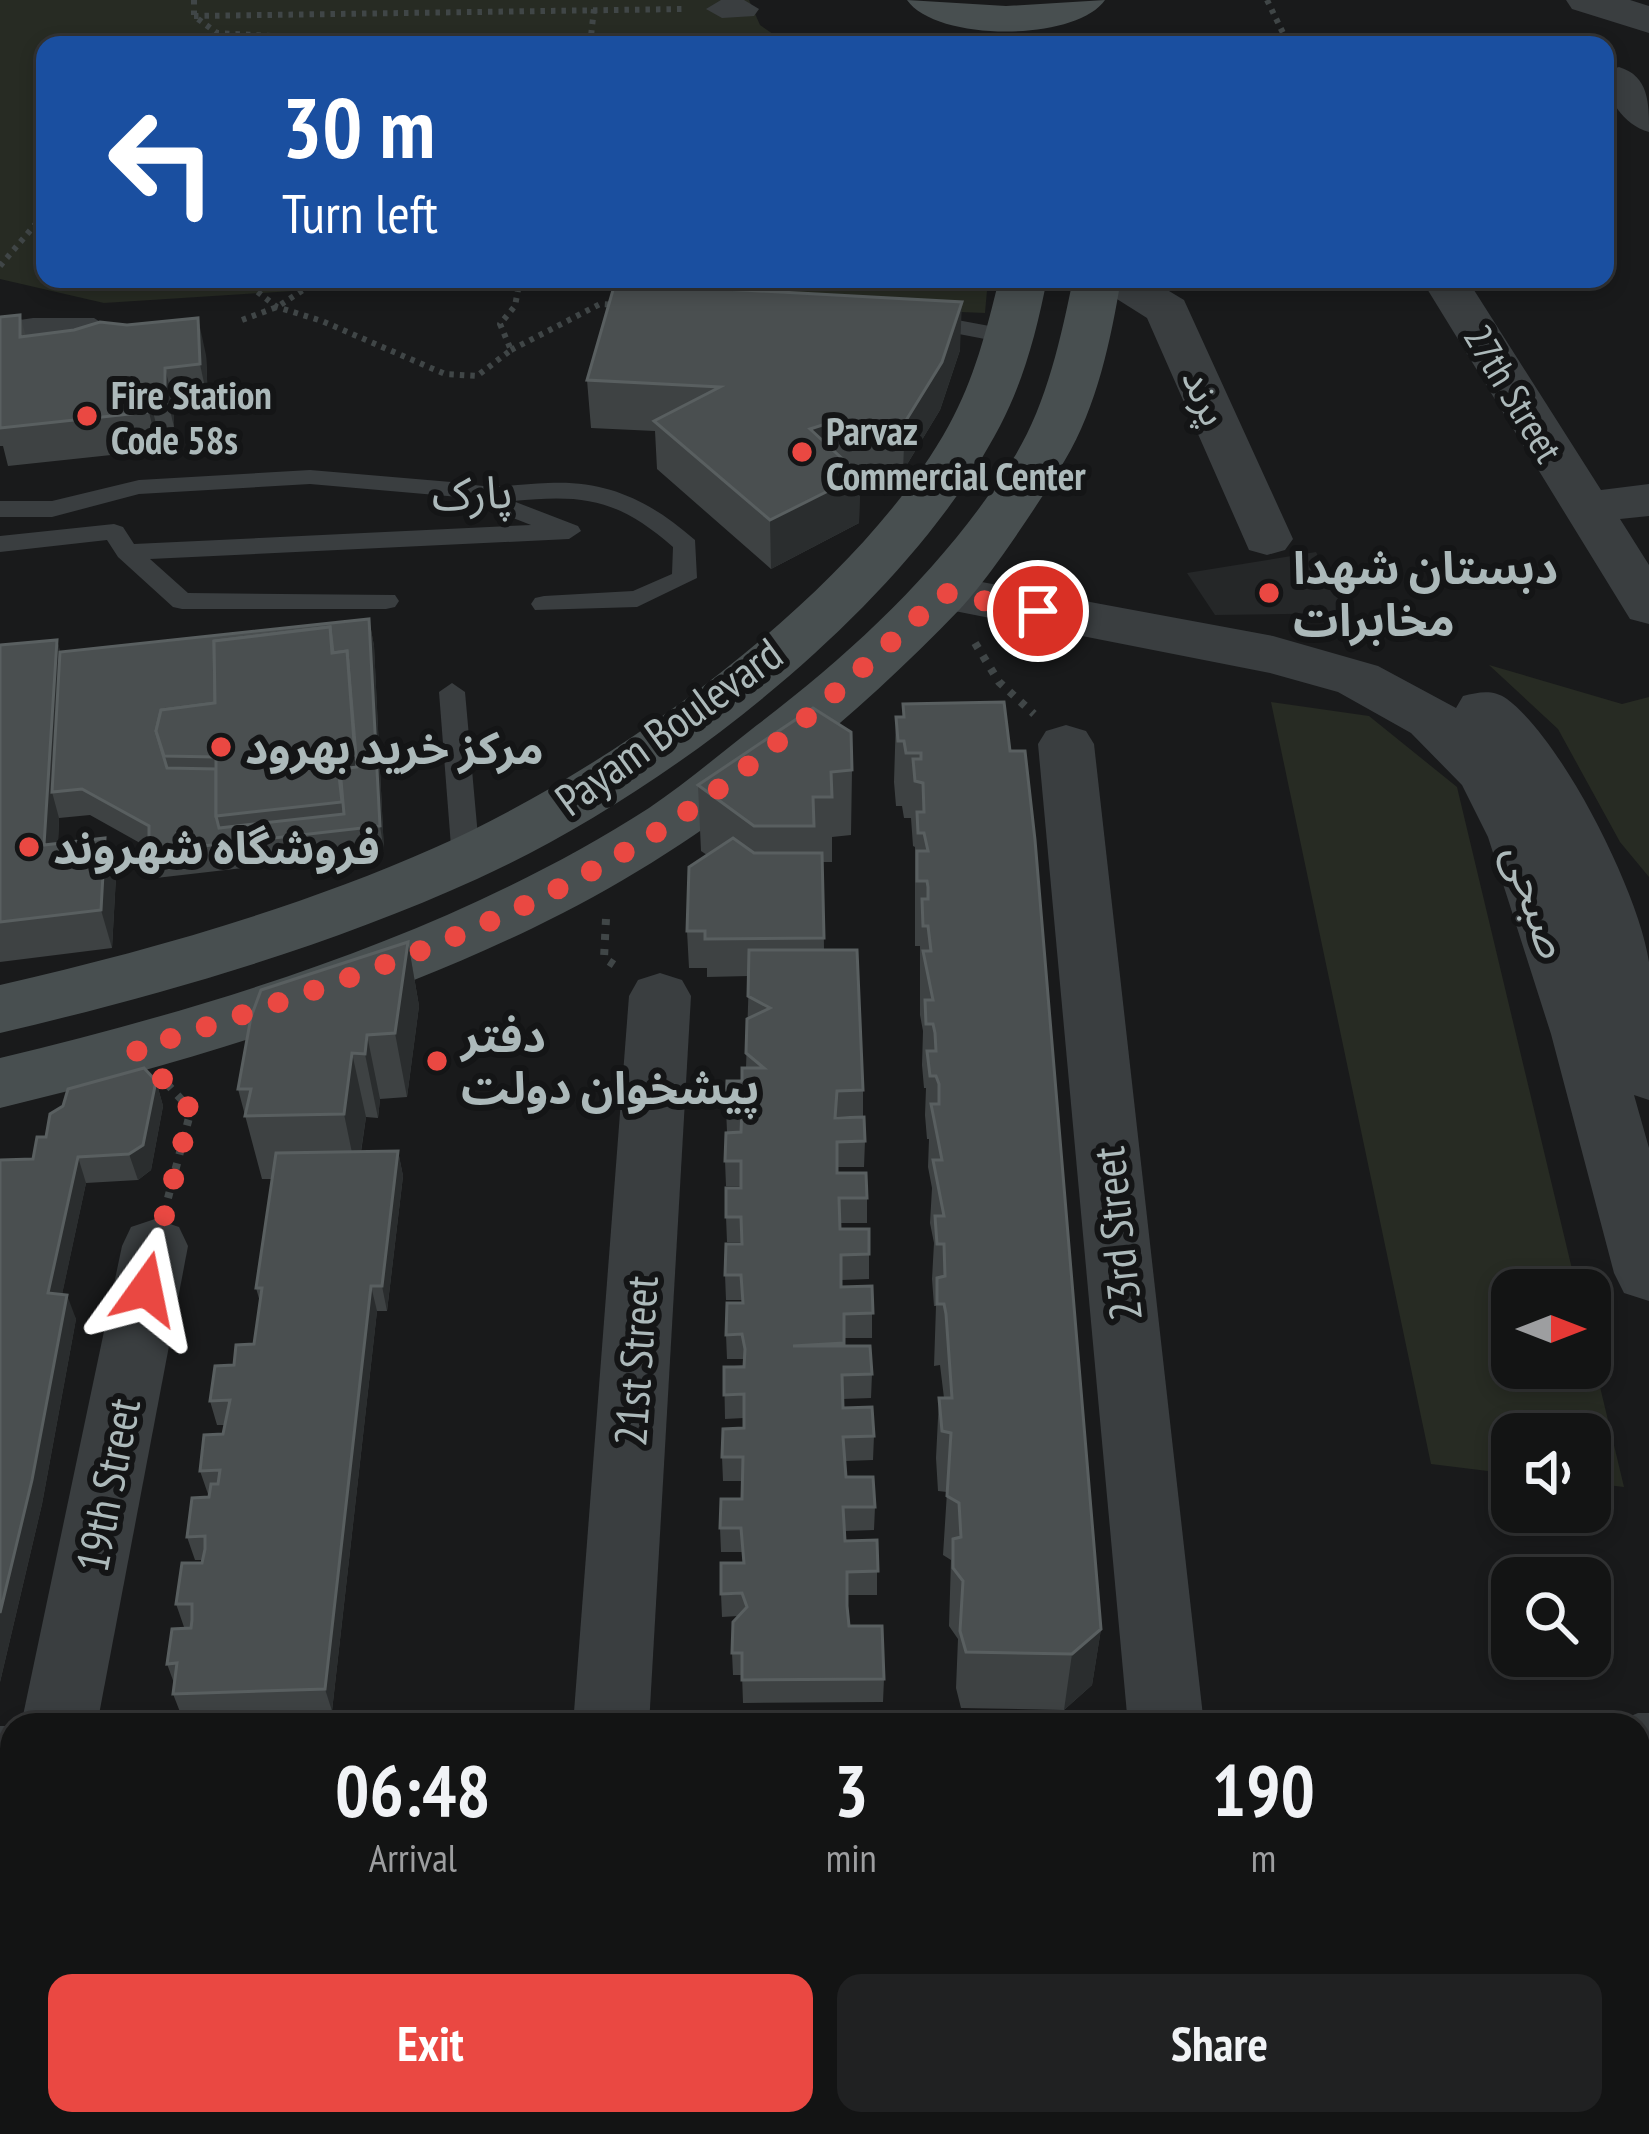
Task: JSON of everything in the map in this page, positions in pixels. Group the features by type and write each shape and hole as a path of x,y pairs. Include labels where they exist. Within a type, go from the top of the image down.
{"main road":[{"path":"928,0 1008,32 1085,0"},
{"path":"1080,36 1085,0"},
{"name":"Payam Boulevard","path":"0,1009 116,983 270,934 466,859 612,778 758,668 873,567 967,440 1011,337 1021,288"},
{"name":"Payam Boulevard","path":"0,1083 136,1050 326,987 512,912 671,822 825,703 944,593 1040,457 1084,347 1095,288"}],"street":[{"path":"1587,0 1649,20"},
{"path":"1619,80 1649,119"},
{"name":"پرند","path":"1132,288 1167,310 1267,538"},
{"name":"27th Street","path":"1450,288 1649,607"},
{"path":"1584,508 1649,500"},
{"name":"صبحی","path":"944,593 1273,655 1358,679 1432,719 1487,774 1518,837 1633,1033"},
{"name":"صبحی","path":"1273,655 1401,663 1441,675 1520,743 1573,834 1612,940 1633,1033 1649,1273"},
{"name":"23rd Street","path":"1066,744 1165,1713"},
{"path":"1573,834 1649,894"},
{"name":"21st Street","path":"612,1713 660,996"},
{"name":"19th Street","path":"61,1713 155,1246"}],"lane":[{"path":"902,317 1011,337"},
{"path":"0,330 94,325"},
{"name":"پارک","path":"55,522 139,487 310,477 463,490 569,531 127,552"},
{"path":"481,497 549,490 611,492 652,513 686,545 684,578 637,599 544,604"},
{"path":"0,509 114,532 127,552 182,601 386,601"},
{"path":"0,544 55,522"},
{"path":"452,692 466,859"}],"path":[{"path":"194,0 194,16"},
{"path":"1267,0 1285,36"},
{"path":"591,36 594,9"},
{"path":"194,16 632,9"},
{"path":"194,16 217,33 272,36"},
{"path":"214,36 217,33"},
{"path":"0,266 36,224"},
{"path":"253,288 277,308 322,321 445,374 477,376 511,350 600,304 633,307"},
{"path":"242,320 277,308 307,288"},
{"path":"511,350 500,324 515,306 518,288"},
{"path":"944,593 999,682 1066,744"},
{"path":"136,1050 191,1110 155,1246"}],"shaded area":[{"path":"0,0 749,0 760,25 776,36 36,36 36,287 0,279"},
{"path":"39,288 299,288 293,291 104,303"},
{"path":"650,288 987,288 985,313 649,299"},
{"name":"دبستان شهدا مخابرات","path":"1316,552 1348,613 1215,615 1187,573"},
{"path":"1489,665 1622,704 1649,697 1649,877 1620,842 1558,729"},
{"path":"1271,702 1369,716 1457,787 1572,1269 1491,1269 1491,1389 1601,1389 1606,1413 1491,1413 1491,1471 1431,1464"},
{"path":"1611,1433 1624,1487 1611,1485"}],"building":[{"name":"Parvaz Commercial Center","path":"614,288 706,288 962,302 942,362 905,422 835,421 810,429 860,475 770,520 654,421 720,387 587,380"},
{"path":"20,315 20,337 100,322 127,325 198,318 200,364 165,368 165,389 148,391 149,412 0,428 0,317"},
{"path":"369,619 380,826 149,852 149,826 82,789 52,792 60,652","holes":["330,627 333,653 347,651 357,767 340,769 344,814 219,828 216,769 167,768 156,731 161,710 215,703 214,641"]},
{"path":"330,627 332,653 347,651 355,755 337,758 342,802 216,816 216,757 164,756 156,731 161,710 215,703 214,641"},
{"name":"فروشگاه شهروند","path":"57,640 44,845 105,838 101,910 0,922 0,645"},
{"path":"1004,702 1010,751 1025,751 1035,840 1101,1629 1072,1654 966,1652 960,1631 963,1581 953,1568 953,1539 961,1537 959,1503 947,1496 951,1433 942,1431 939,1398 952,1398 946,1314 944,1304 937,1304 937,1278 945,1276 944,1244 937,1244 935,1216 944,1216 933,1160 942,1160 931,1104 939,1104 939,1084 936,1076 930,1076 927,1051 936,1051 933,1024 926,1024 925,1000 933,1000 923,951 931,951 928,926 923,926 922,899 928,899 928,887 927,881 917,881 917,851 928,851 924,833 918,833 917,812 924,812 923,783 915,781 913,759 921,759 921,753 906,753 904,741 898,741 896,717 904,717 903,704"},
{"path":"813,708 851,732 852,770 831,772 832,797 813,797 814,826 754,826 698,785"},
{"path":"733,838 754,853 822,853 824,938 705,939 705,931 687,931 689,867"},
{"path":"408,942 395,1033 367,1035 365,1054 352,1053 344,1114 245,1116 251,1089 238,1089 251,1017 261,990"},
{"path":"749,950 857,950 863,1090 837,1091 835,1118 864,1117 865,1141 837,1142 837,1173 866,1173 867,1198 839,1198 840,1229 869,1229 869,1254 841,1255 841,1287 872,1286 873,1313 844,1314 844,1343 793,1346 870,1346 872,1374 842,1375 843,1408 872,1407 874,1436 843,1437 846,1477 873,1477 875,1507 843,1507 845,1541 877,1540 878,1571 847,1572 847,1606 849,1626 882,1626 884,1679 742,1680 742,1653 732,1653 733,1622 747,1607 742,1593 721,1594 721,1563 744,1563 741,1528 720,1528 721,1499 742,1499 743,1457 722,1457 723,1429 744,1428 744,1394 724,1395 724,1367 744,1367 745,1349 742,1334 726,1335 727,1303 743,1303 741,1275 725,1275 726,1244 742,1244 741,1217 726,1217 726,1188 741,1188 741,1161 725,1161 726,1133 741,1132 742,1108 726,1108 727,1081 742,1081 742,1068 764,1068 746,1053 747,1019 770,1008 748,996"},
{"path":"144,1068 156,1081 143,1145 129,1154 78,1157 48,1293 67,1295 32,1480 0,1613 0,1160 33,1159 37,1137 46,1137 50,1114 63,1106 68,1089"},
{"path":"398,1151 382,1286 371,1286 325,1689 173,1694 177,1663 167,1664 172,1629 191,1628 192,1620 192,1604 176,1604 182,1563 202,1563 205,1549 205,1536 187,1537 192,1498 209,1497 220,1470 200,1471 204,1435 223,1434 230,1400 210,1401 215,1366 234,1365 236,1345 254,1344 262,1288 256,1288 276,1153"}],"place":[{"name":"Fire Station Code 58s","path":"87,416"},
{"name":"Parvaz Commercial Center","path":"802,452"},
{"name":"دبستان شهدا مخابرات","path":"1269,593"},
{"name":"مرکز خرید بهرود","path":"221,747"},
{"name":"فروشگاه شهروند","path":"29,847"},
{"name":"دفتر پیشخوان دولت","path":"437,1061"}],"route":[{"path":"146,1289 191,1110 136,1050 326,987 512,912 671,822 825,703 944,593 1038,611"}]}
